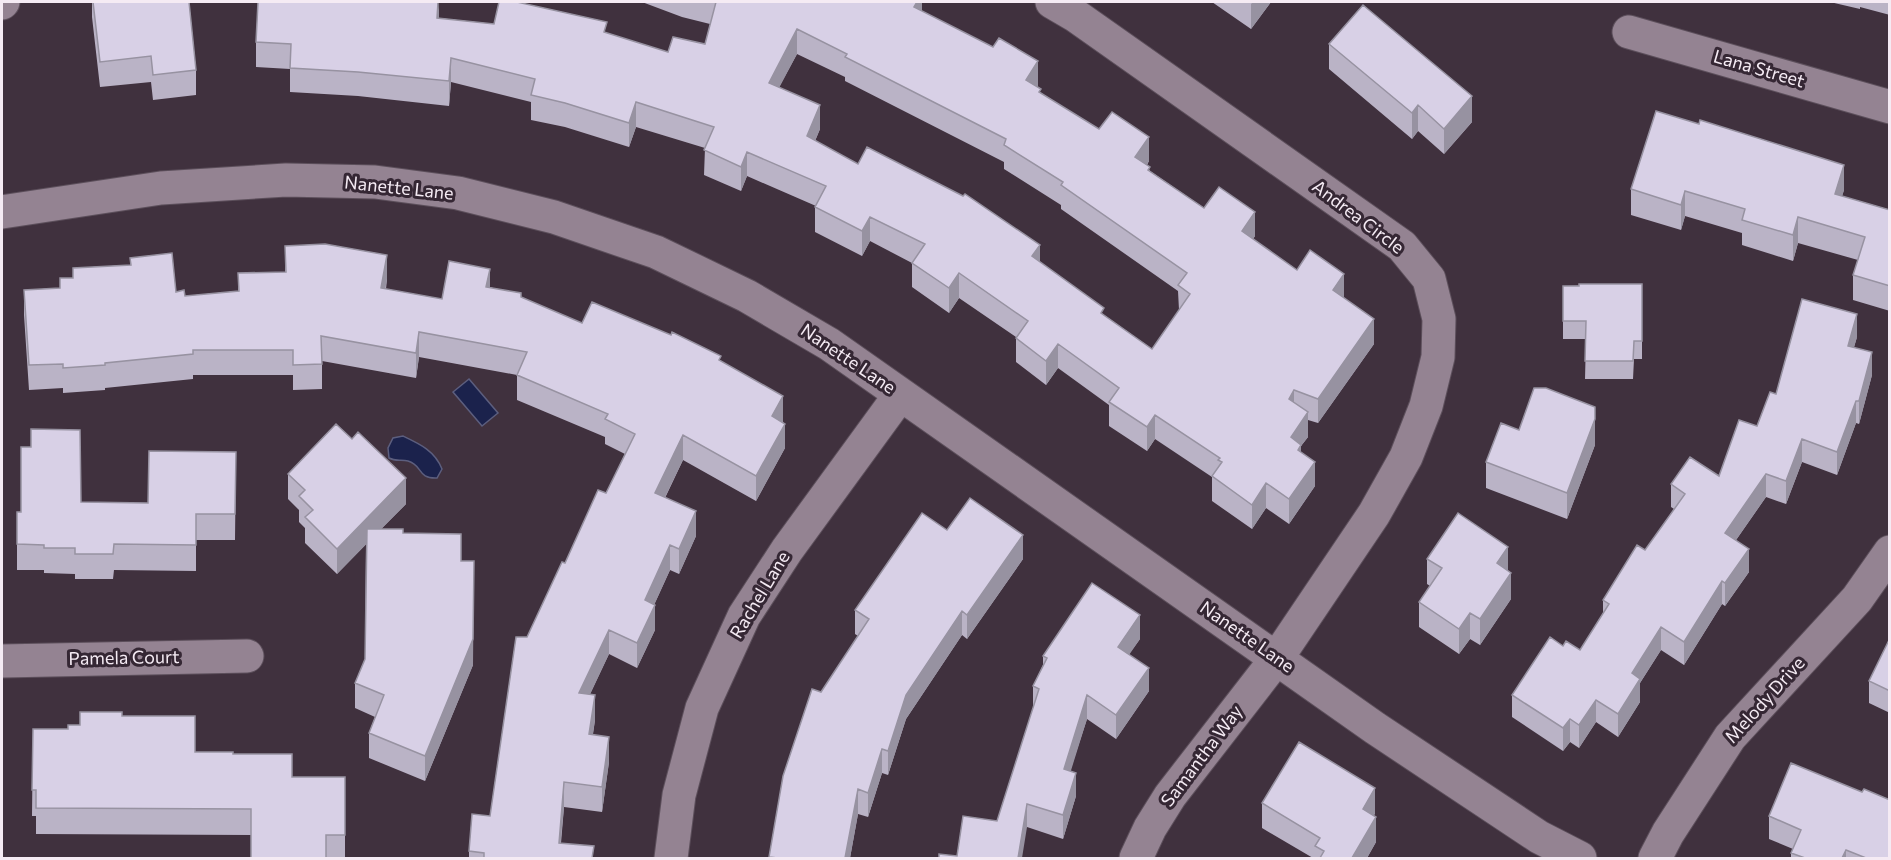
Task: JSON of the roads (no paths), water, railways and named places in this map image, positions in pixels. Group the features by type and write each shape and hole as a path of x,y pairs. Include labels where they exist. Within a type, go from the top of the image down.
{"street":[{"name":"Andrea Circle","path":"1052,2 1076,16 1402,246 1429,279 1439,319 1438,357 1426,406 1406,457 1374,514 1277,658"},
{"name":"Lana Street","path":"1629,32 1890,107"},
{"name":"Nanette Lane","path":"2,212 161,188 286,180 375,182 458,193 554,217 656,252 747,296 829,344 1375,728 1529,830 1580,858"},
{"name":"Rachel Lane","path":"671,858 679,795 702,708 744,616 787,550 900,394"},
{"name":"Melody Drive","path":"1655,858 1668,832 1730,737 1857,599 1890,552"},
{"name":"Pamela Court","path":"2,661 248,656"},
{"name":"Samantha Way","path":"1136,858 1150,828 1170,796 1277,658"}],"water":[{"path":"469,379 498,413 482,426 453,392"},
{"path":"403,436 421,445 435,457 442,469 437,478 426,476 413,463 389,458 388,448 393,438"}]}
